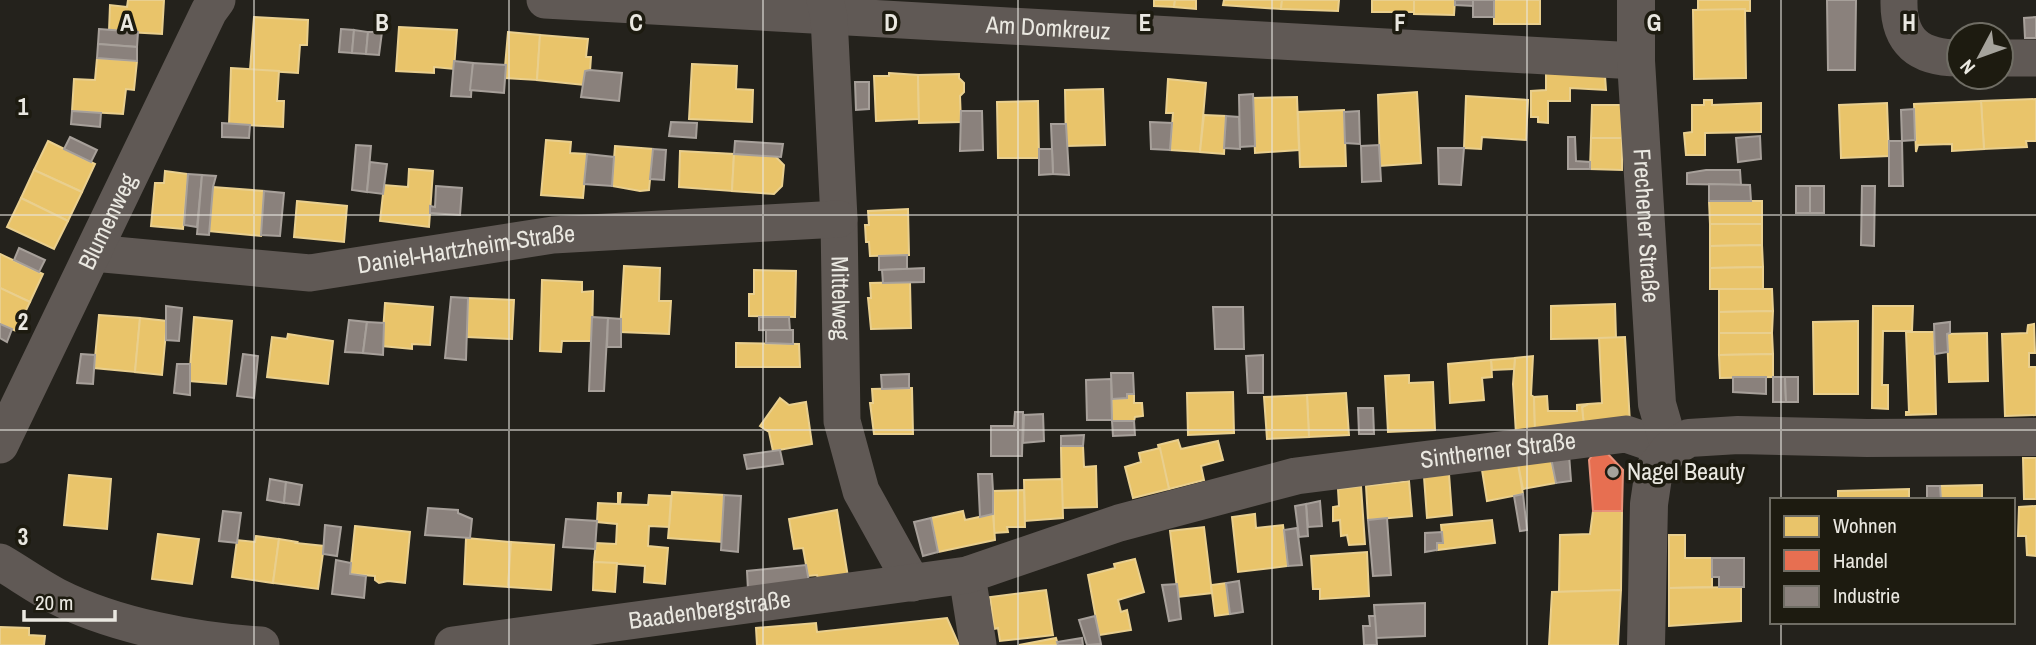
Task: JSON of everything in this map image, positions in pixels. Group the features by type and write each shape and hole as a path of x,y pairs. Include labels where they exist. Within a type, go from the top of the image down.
{"street":[{"name":"Blumenweg","path":"0,445 209,11 217,0"},
{"name":"Am Domkreuz","path":"545,0 827,8 1636,61"},
{"name":"Frechener Straße","path":"1636,0 1636,61 1657,404 1670,449"},
{"path":"1899,0 1902,27 1910,43 1923,53 1945,58"},
{"name":"Mittelweg","path":"827,8 839,219 842,421 861,491 912,583"},
{"path":"2015,58 2036,58"},
{"name":"Daniel-Hartzheim-Straße","path":"93,253 310,273 553,235 839,219"},
{"name":"Sintherner Straße","path":"967,575 1119,523 1296,476 1626,434 1670,449"},
{"path":"1646,645 1649,504 1654,470 1670,449 1689,438 1738,435 1867,438 2036,437"},
{"path":"0,562 57,596 121,621 190,635 261,645"},
{"path":"967,575 978,645"},
{"name":"Baadenbergstraße","path":"453,645 967,575"}],"building: Wohnen":[{"path":"128,0 164,0 162,34 109,31 110,5 127,7"},
{"path":"1154,0 1175,0 1174,7 1154,6"},
{"path":"1175,0 1196,0 1196,9 1174,7"},
{"path":"1224,0 1282,0 1281,9 1223,5"},
{"path":"1282,0 1339,0 1338,11 1281,9"},
{"path":"1372,0 1414,0 1414,12 1372,12"},
{"path":"1414,0 1455,0 1454,15 1414,14"},
{"path":"1494,0 1540,0 1540,24 1494,24"},
{"path":"1698,0 1750,0 1750,11 1698,10"},
{"path":"1745,9 1746,78 1694,79 1693,10"},
{"path":"254,17 308,20 307,45 300,45 298,73 250,70"},
{"path":"399,27 457,30 454,69 434,67 434,73 396,71"},
{"path":"508,32 540,35 537,80 504,78"},
{"path":"540,35 588,39 586,57 591,57 590,71 585,71 584,85 537,80"},
{"path":"97,58 137,61 134,90 126,89 123,114 72,111 74,79 95,80"},
{"path":"692,64 737,66 736,89 753,90 752,122 689,119"},
{"path":"231,68 279,71 277,101 284,101 283,127 229,124"},
{"path":"1546,72 1605,76 1606,90 1570,88 1570,101 1548,101 1548,123 1538,122 1538,117 1531,117 1531,91 1546,90"},
{"path":"889,73 918,75 919,119 876,121 874,76 889,76"},
{"path":"959,74 964,83 964,92 960,96 961,122 919,123 918,75"},
{"path":"1168,79 1206,83 1200,152 1170,150 1173,113 1166,113"},
{"path":"1103,89 1105,145 1066,146 1065,90"},
{"path":"1417,92 1421,163 1380,166 1378,95"},
{"path":"1466,96 1528,100 1526,140 1482,137 1481,149 1464,148"},
{"path":"1297,97 1299,150 1255,153 1253,98"},
{"path":"2036,99 2036,141 2026,141 2027,147 1984,149 1981,101"},
{"path":"1704,100 1712,100 1712,105 1761,103 1761,132 1705,133 1705,155 1686,155 1684,133 1692,132 1692,105 1704,105"},
{"path":"1038,101 1039,158 998,158 997,102"},
{"path":"1981,101 1984,149 1952,151 1952,144 1918,145 1916,152 1914,104"},
{"path":"1887,103 1889,156 1841,158 1839,105"},
{"path":"1592,105 1623,105 1622,138 1591,138"},
{"path":"1344,110 1346,166 1300,167 1298,112"},
{"path":"1204,115 1226,116 1224,154 1200,152"},
{"path":"1591,138 1622,138 1622,170 1590,169"},
{"path":"546,140 571,142 570,153 587,154 583,198 541,195"},
{"path":"48,141 95,164 82,192 34,170"},
{"path":"615,146 653,149 649,190 612,186"},
{"path":"680,151 734,154 732,191 679,187"},
{"path":"734,154 775,156 784,165 782,186 774,194 732,191"},
{"path":"409,169 433,171 429,227 380,221 384,185 408,187"},
{"path":"34,170 82,192 68,221 21,198"},
{"path":"165,171 188,174 183,229 151,226 155,183 164,183"},
{"path":"213,187 264,191 261,236 209,231"},
{"path":"21,198 68,221 54,249 7,227"},
{"path":"297,201 347,206 344,242 294,237"},
{"path":"1709,201 1762,201 1762,224 1710,224"},
{"path":"908,209 909,255 870,256 865,225 869,225 868,211"},
{"path":"1710,224 1762,224 1762,245 1710,246"},
{"path":"1762,245 1763,267 1710,268 1710,246"},
{"path":"0,254 43,274 30,302 0,288"},
{"path":"624,266 660,268 659,301 671,301 669,334 620,332"},
{"path":"1763,267 1763,289 1710,289 1710,268"},
{"path":"754,270 796,271 795,317 749,316 749,294 754,294"},
{"path":"542,280 582,282 582,292 593,291 592,341 562,341 561,352 540,351"},
{"path":"910,282 911,328 871,329 868,298 871,298 870,283"},
{"path":"0,288 30,302 16,331 0,324"},
{"path":"1719,289 1772,289 1773,311 1719,312"},
{"path":"468,298 514,300 512,339 467,337"},
{"path":"385,303 433,307 430,345 412,344 412,349 382,346"},
{"path":"1615,304 1616,338 1551,339 1551,306"},
{"path":"1873,306 1913,306 1912,331 1883,331 1882,385 1888,385 1888,409 1872,408"},
{"path":"1773,311 1772,333 1719,333 1719,312"},
{"path":"99,315 140,318 135,372 94,368"},
{"path":"194,317 232,321 226,384 189,381"},
{"path":"140,318 167,321 162,375 135,372"},
{"path":"1858,321 1858,394 1814,394 1813,322"},
{"path":"2034,324 2035,353 2029,353 2029,367 2036,367 2036,415 2005,416 2002,334 2027,333 2028,325"},
{"path":"1906,332 1934,332 1936,414 1906,415 1906,412 1909,412"},
{"path":"1719,333 1772,333 1773,354 1719,355"},
{"path":"1987,333 1988,381 1949,382 1947,334"},
{"path":"288,334 333,341 328,384 267,377 272,337 287,339"},
{"path":"1625,337 1630,423 1584,426 1582,407 1602,403 1599,338"},
{"path":"736,343 799,344 800,367 736,367"},
{"path":"1773,354 1773,377 1720,378 1719,355"},
{"path":"1533,356 1531,395 1534,397 1535,430 1516,434 1513,384 1515,358"},
{"path":"1515,358 1514,369 1492,370 1491,360"},
{"path":"1491,360 1492,377 1482,378 1484,400 1450,403 1448,364"},
{"path":"1409,375 1409,383 1433,382 1435,430 1388,432 1385,376"},
{"path":"912,388 913,434 874,434 870,403 873,403 872,389"},
{"path":"1233,392 1234,433 1188,435 1187,393"},
{"path":"1346,393 1349,435 1309,437 1307,395"},
{"path":"1127,394 1134,394 1134,403 1142,403 1143,416 1135,417 1134,421 1112,421 1112,399 1127,398"},
{"path":"1307,395 1309,437 1267,439 1264,397"},
{"path":"1547,396 1548,411 1577,411 1577,405 1588,404 1582,407 1584,426 1535,430 1534,397"},
{"path":"780,398 789,405 806,402 812,444 773,451 769,432 760,426"},
{"path":"1178,440 1181,449 1218,441 1223,460 1201,466 1204,480 1169,489 1158,445"},
{"path":"1061,446 1083,446 1084,467 1096,466 1097,507 1062,508"},
{"path":"1160,448 1169,489 1133,498 1125,467 1141,462 1139,453"},
{"path":"1550,456 1556,483 1523,489 1518,464"},
{"path":"2023,458 2036,458 2036,499 2024,499"},
{"path":"1518,464 1523,494 1487,501 1482,470"},
{"path":"1449,474 1452,515 1427,518 1424,477"},
{"path":"69,475 111,479 107,529 64,525"},
{"path":"1062,479 1063,518 1025,521 1024,480"},
{"path":"1409,481 1412,516 1368,520 1366,486"},
{"path":"1982,485 1982,498 1941,498 1940,486"},
{"path":"1361,486 1365,544 1349,545 1347,535 1341,536 1340,520 1333,521 1333,507 1339,506 1338,489"},
{"path":"1909,489 1909,498 1838,498 1838,491"},
{"path":"1024,490 1025,527 1007,527 1008,532 994,533 993,491"},
{"path":"672,492 724,495 722,542 668,538"},
{"path":"618,493 621,493 620,504 648,505 649,495 671,496 669,527 649,526 648,546 668,548 665,584 644,582 645,566 594,562 596,543 616,544 617,524 597,522 598,503 618,504"},
{"path":"2036,506 2036,556 2027,555 2026,536 2018,536 2019,507"},
{"path":"837,510 848,577 819,582 817,575 808,576 803,548 794,549 789,519"},
{"path":"963,511 965,520 993,514 995,540 938,552 931,518"},
{"path":"1593,511 1622,511 1621,590 1559,592 1560,535 1590,534"},
{"path":"1255,514 1256,528 1283,525 1288,566 1238,572 1232,517"},
{"path":"1492,520 1495,543 1437,550 1437,543 1443,543 1441,525"},
{"path":"355,526 410,532 405,583 379,583 375,576 350,574"},
{"path":"1204,527 1212,593 1178,597 1170,531"},
{"path":"158,534 199,539 192,584 152,579"},
{"path":"1669,535 1685,535 1685,558 1712,558 1712,587 1669,588"},
{"path":"256,536 279,539 273,583 232,577 237,540 255,542"},
{"path":"466,538 511,542 508,587 464,584"},
{"path":"279,539 324,546 318,589 273,583"},
{"path":"511,542 554,545 551,590 508,587"},
{"path":"1367,552 1369,596 1320,599 1320,589 1313,589 1311,556"},
{"path":"1135,559 1144,592 1118,600 1121,612 1127,610 1131,630 1099,635 1088,575"},
{"path":"594,562 617,563 615,592 593,590"},
{"path":"1226,583 1230,614 1215,616 1211,585"},
{"path":"1741,587 1741,621 1669,626 1669,588"},
{"path":"1046,590 1053,635 1000,641 998,628 994,629 990,597"},
{"path":"1621,590 1618,645 1549,645 1552,592"},
{"path":"947,618 959,645 757,645 756,628 816,623 817,632"},
{"path":"0,627 29,628 29,635 45,636 44,645 0,645"},
{"path":"1056,638 1058,645 1019,645"}],"building: Handel":[{"path":"1593,454 1608,454 1623,470 1622,511 1593,511 1589,460"}],"building: Industrie":[{"path":"1455,0 1473,0 1473,6 1455,5"},
{"path":"1473,0 1494,0 1494,17 1473,17"},
{"path":"1827,0 1856,0 1855,70 1828,70"},
{"path":"2036,17 2036,38 2025,38 2024,18"},
{"path":"99,29 138,32 137,47 98,44"},
{"path":"341,29 354,30 352,53 339,52"},
{"path":"354,30 368,32 366,54 352,53"},
{"path":"368,32 382,32 379,55 366,54"},
{"path":"98,44 137,47 137,61 97,58"},
{"path":"454,61 473,63 471,97 451,96"},
{"path":"473,63 506,65 504,93 470,90"},
{"path":"585,71 622,73 619,101 581,97"},
{"path":"855,82 869,82 869,109 856,110"},
{"path":"1253,94 1255,146 1240,147 1239,95"},
{"path":"1914,109 1915,140 1902,141 1901,110"},
{"path":"72,111 101,113 100,127 71,124"},
{"path":"961,111 982,111 983,150 960,151"},
{"path":"1359,111 1360,144 1345,143 1344,112"},
{"path":"1226,116 1239,117 1240,149 1224,148"},
{"path":"671,122 697,123 696,138 669,136"},
{"path":"1150,122 1172,123 1170,150 1151,149"},
{"path":"222,123 250,125 249,138 222,137"},
{"path":"1051,124 1066,124 1069,175 1053,174"},
{"path":"1760,136 1761,159 1738,162 1736,138"},
{"path":"70,137 97,150 91,162 64,149"},
{"path":"1568,137 1575,137 1576,161 1590,162 1590,169 1568,169"},
{"path":"735,141 783,144 781,157 734,154"},
{"path":"1889,141 1902,141 1903,186 1889,186"},
{"path":"356,145 371,146 367,192 352,190"},
{"path":"1379,145 1381,181 1362,182 1361,146"},
{"path":"1438,148 1464,148 1461,185 1439,184"},
{"path":"653,149 666,150 664,180 650,179"},
{"path":"1039,149 1052,149 1053,174 1039,175"},
{"path":"587,154 614,157 612,186 584,184"},
{"path":"370,162 387,164 383,194 367,192"},
{"path":"1740,170 1741,185 1687,184 1687,173"},
{"path":"188,174 202,175 197,227 184,225"},
{"path":"202,175 216,176 209,235 197,234"},
{"path":"1709,184 1750,185 1751,201 1709,201"},
{"path":"436,186 462,188 460,215 430,213 430,206 435,207"},
{"path":"1796,186 1810,186 1810,213 1796,213"},
{"path":"1810,186 1824,186 1824,213 1810,213"},
{"path":"1862,186 1875,186 1874,246 1861,245"},
{"path":"264,191 284,193 280,236 261,235"},
{"path":"19,248 45,260 39,272 14,260"},
{"path":"907,255 907,269 879,270 879,256"},
{"path":"924,268 924,282 883,283 882,270"},
{"path":"451,297 468,298 466,360 445,358"},
{"path":"166,306 182,308 179,341 166,340"},
{"path":"1213,307 1243,307 1244,349 1215,349"},
{"path":"592,317 608,318 604,391 589,391"},
{"path":"759,317 789,317 790,331 759,330"},
{"path":"608,318 621,319 621,347 607,347"},
{"path":"349,320 367,322 363,353 345,352"},
{"path":"367,322 384,323 383,355 363,353"},
{"path":"1950,322 1950,333 1947,334 1948,352 1935,354 1934,324"},
{"path":"0,324 12,329 7,342 0,338"},
{"path":"766,330 793,330 793,344 766,343"},
{"path":"81,354 95,355 93,384 77,383"},
{"path":"243,354 258,356 254,398 237,396"},
{"path":"1263,355 1263,393 1248,393 1246,356"},
{"path":"177,364 190,364 190,395 174,393"},
{"path":"1111,373 1133,373 1134,394 1127,394 1127,398 1112,399"},
{"path":"909,374 909,388 882,389 881,375"},
{"path":"1733,377 1766,377 1766,394 1733,392"},
{"path":"1773,377 1785,377 1786,402 1773,402"},
{"path":"1785,377 1798,377 1798,402 1786,402"},
{"path":"1111,379 1112,420 1087,420 1086,380"},
{"path":"1358,408 1373,408 1374,434 1359,434"},
{"path":"1015,412 1023,412 1022,456 991,456 991,426 1014,426"},
{"path":"1043,414 1044,441 1023,443 1024,415"},
{"path":"1112,421 1134,421 1135,435 1113,436"},
{"path":"1084,435 1083,446 1061,446 1061,436"},
{"path":"780,450 783,464 747,469 744,455"},
{"path":"1569,454 1571,481 1556,483 1551,458"},
{"path":"978,474 992,474 993,491 993,514 980,517"},
{"path":"270,479 286,482 284,503 267,500"},
{"path":"286,482 302,485 299,505 284,503"},
{"path":"1927,486 1940,486 1941,498 1927,498"},
{"path":"1523,494 1527,530 1520,531 1514,496"},
{"path":"724,495 741,496 738,552 721,550"},
{"path":"1320,501 1322,526 1308,527 1306,504"},
{"path":"1306,504 1308,536 1299,537 1295,506"},
{"path":"428,508 458,510 458,513 472,519 470,538 425,535"},
{"path":"223,511 241,513 237,543 219,541"},
{"path":"931,518 938,552 923,556 914,522"},
{"path":"1387,518 1391,575 1373,576 1368,520"},
{"path":"566,519 597,521 595,549 563,547"},
{"path":"325,525 341,527 337,556 323,554"},
{"path":"1297,528 1302,565 1288,566 1284,530"},
{"path":"1442,532 1443,543 1437,543 1437,550 1425,552 1425,533"},
{"path":"1712,558 1744,558 1744,587 1719,587 1719,577 1712,577"},
{"path":"336,560 351,563 350,574 366,576 364,598 332,594"},
{"path":"806,565 809,582 748,590 747,571"},
{"path":"1239,581 1243,612 1230,614 1226,583"},
{"path":"1177,584 1181,619 1169,621 1162,585"},
{"path":"1425,603 1425,636 1376,638 1374,605"},
{"path":"1095,616 1101,644 1087,645 1079,620"},
{"path":"1369,616 1375,616 1377,645 1364,645 1363,626 1370,626"},
{"path":"1082,638 1083,645 1058,645 1057,642"}],"place":[{"name":"Nagel Beauty","path":"1613,472"}]}
